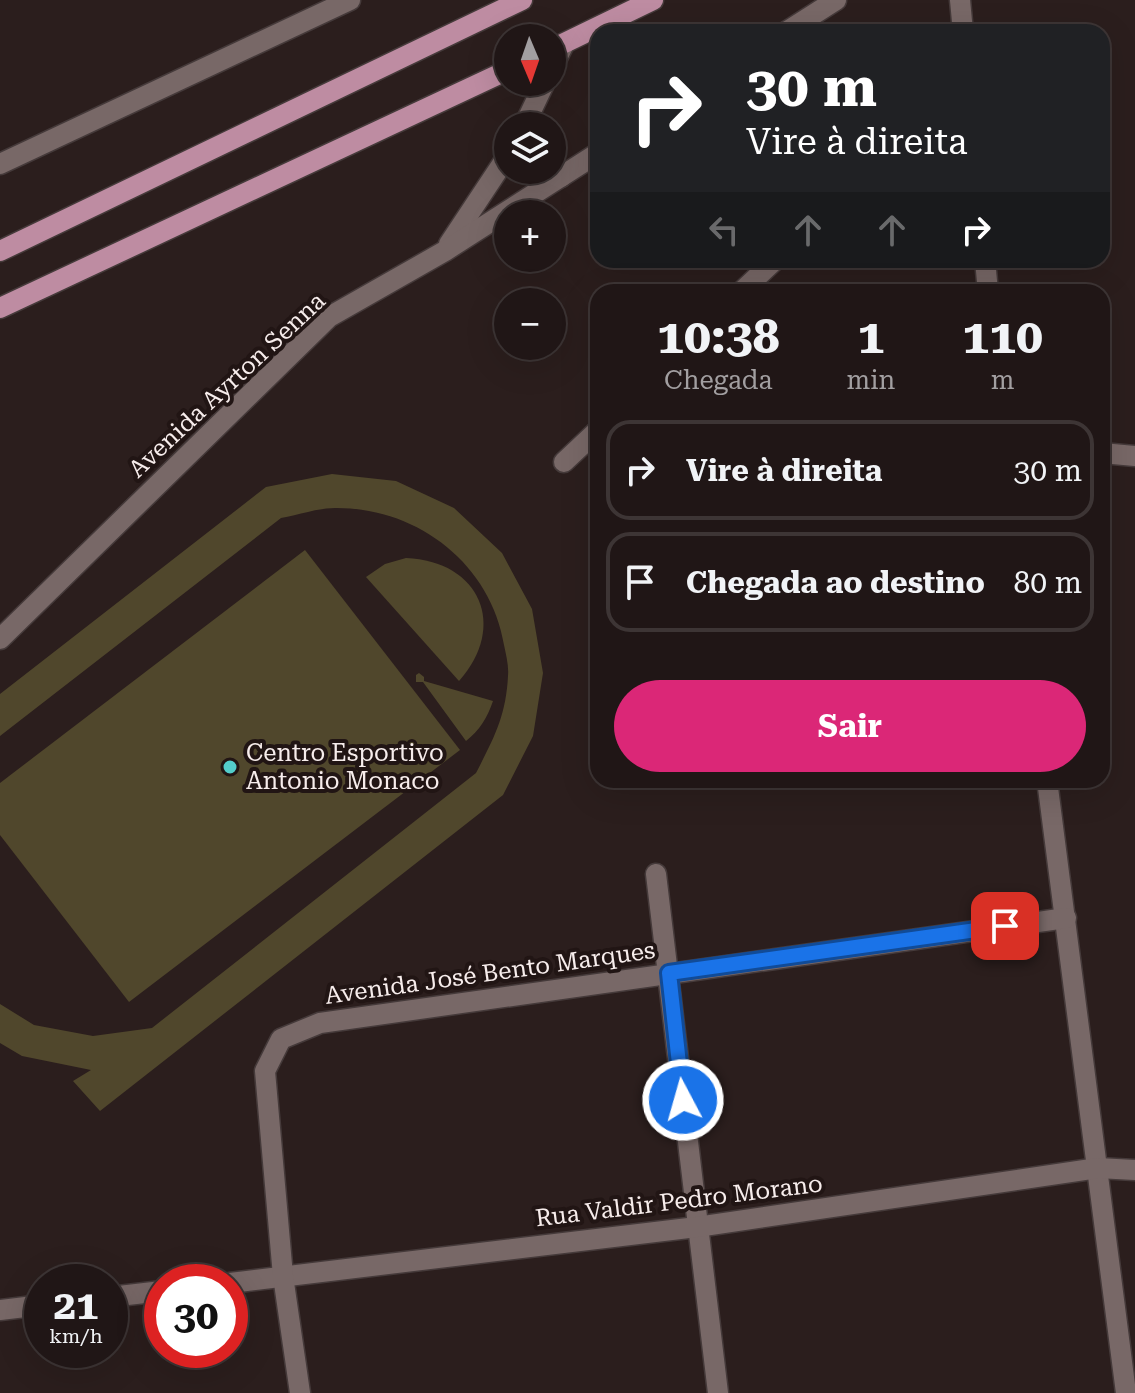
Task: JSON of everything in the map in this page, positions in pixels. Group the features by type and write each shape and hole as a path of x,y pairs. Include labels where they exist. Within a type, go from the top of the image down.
{"main road":[{"path":"0,251 522,0"},
{"path":"603,24 653,0"},
{"path":"566,42 590,31"},
{"path":"0,308 494,77"}],"street":[{"path":"0,164 350,0"},
{"path":"798,24 836,0"},
{"path":"960,0 962,24"},
{"name":"Avenida Ayrton Senna","path":"566,174 590,158"},
{"path":"445,251 494,176"},
{"name":"Avenida Ayrton Senna","path":"0,639 329,317 445,251 550,184"},
{"path":"750,284 766,268"},
{"path":"564,462 590,438"},
{"path":"1110,454 1135,456"},
{"path":"1048,788 1126,1393"},
{"path":"656,874 718,1393"},
{"name":"Avenida José Bento Marques","path":"300,1393 283,1276 265,1071 281,1039 320,1023 1066,918"},
{"name":"Rua Valdir Pedro Morano","path":"248,1281 697,1227 1098,1168 1135,1170"},
{"path":"0,1310 24,1307"}],"shaded area":[{"path":"332,474 396,481 454,508 502,553 532,609 543,673 533,736 503,795 100,1111 73,1081 91,1070 22,1056 0,1043 0,1004 34,1025 93,1036 152,1028 476,773 498,726 505,703 508,672 496,616 484,589 445,546 421,530 365,510 335,508 281,518 0,736 0,694 266,487"},
{"name":"Centro Esportivo Antonio Monaco","path":"305,550 460,750 129,1002 0,835 0,783"},
{"path":"406,558 432,562 452,571 468,584 479,600 483,619 482,639 474,660 459,681 366,577 385,564"},
{"path":"419,673 424,681 493,701 482,723 466,741 423,682 416,682"}],"place":[{"name":"Centro Esportivo Antonio Monaco","path":"230,767"}],"route":[{"path":"683,1100 669,973 1005,926"}]}
